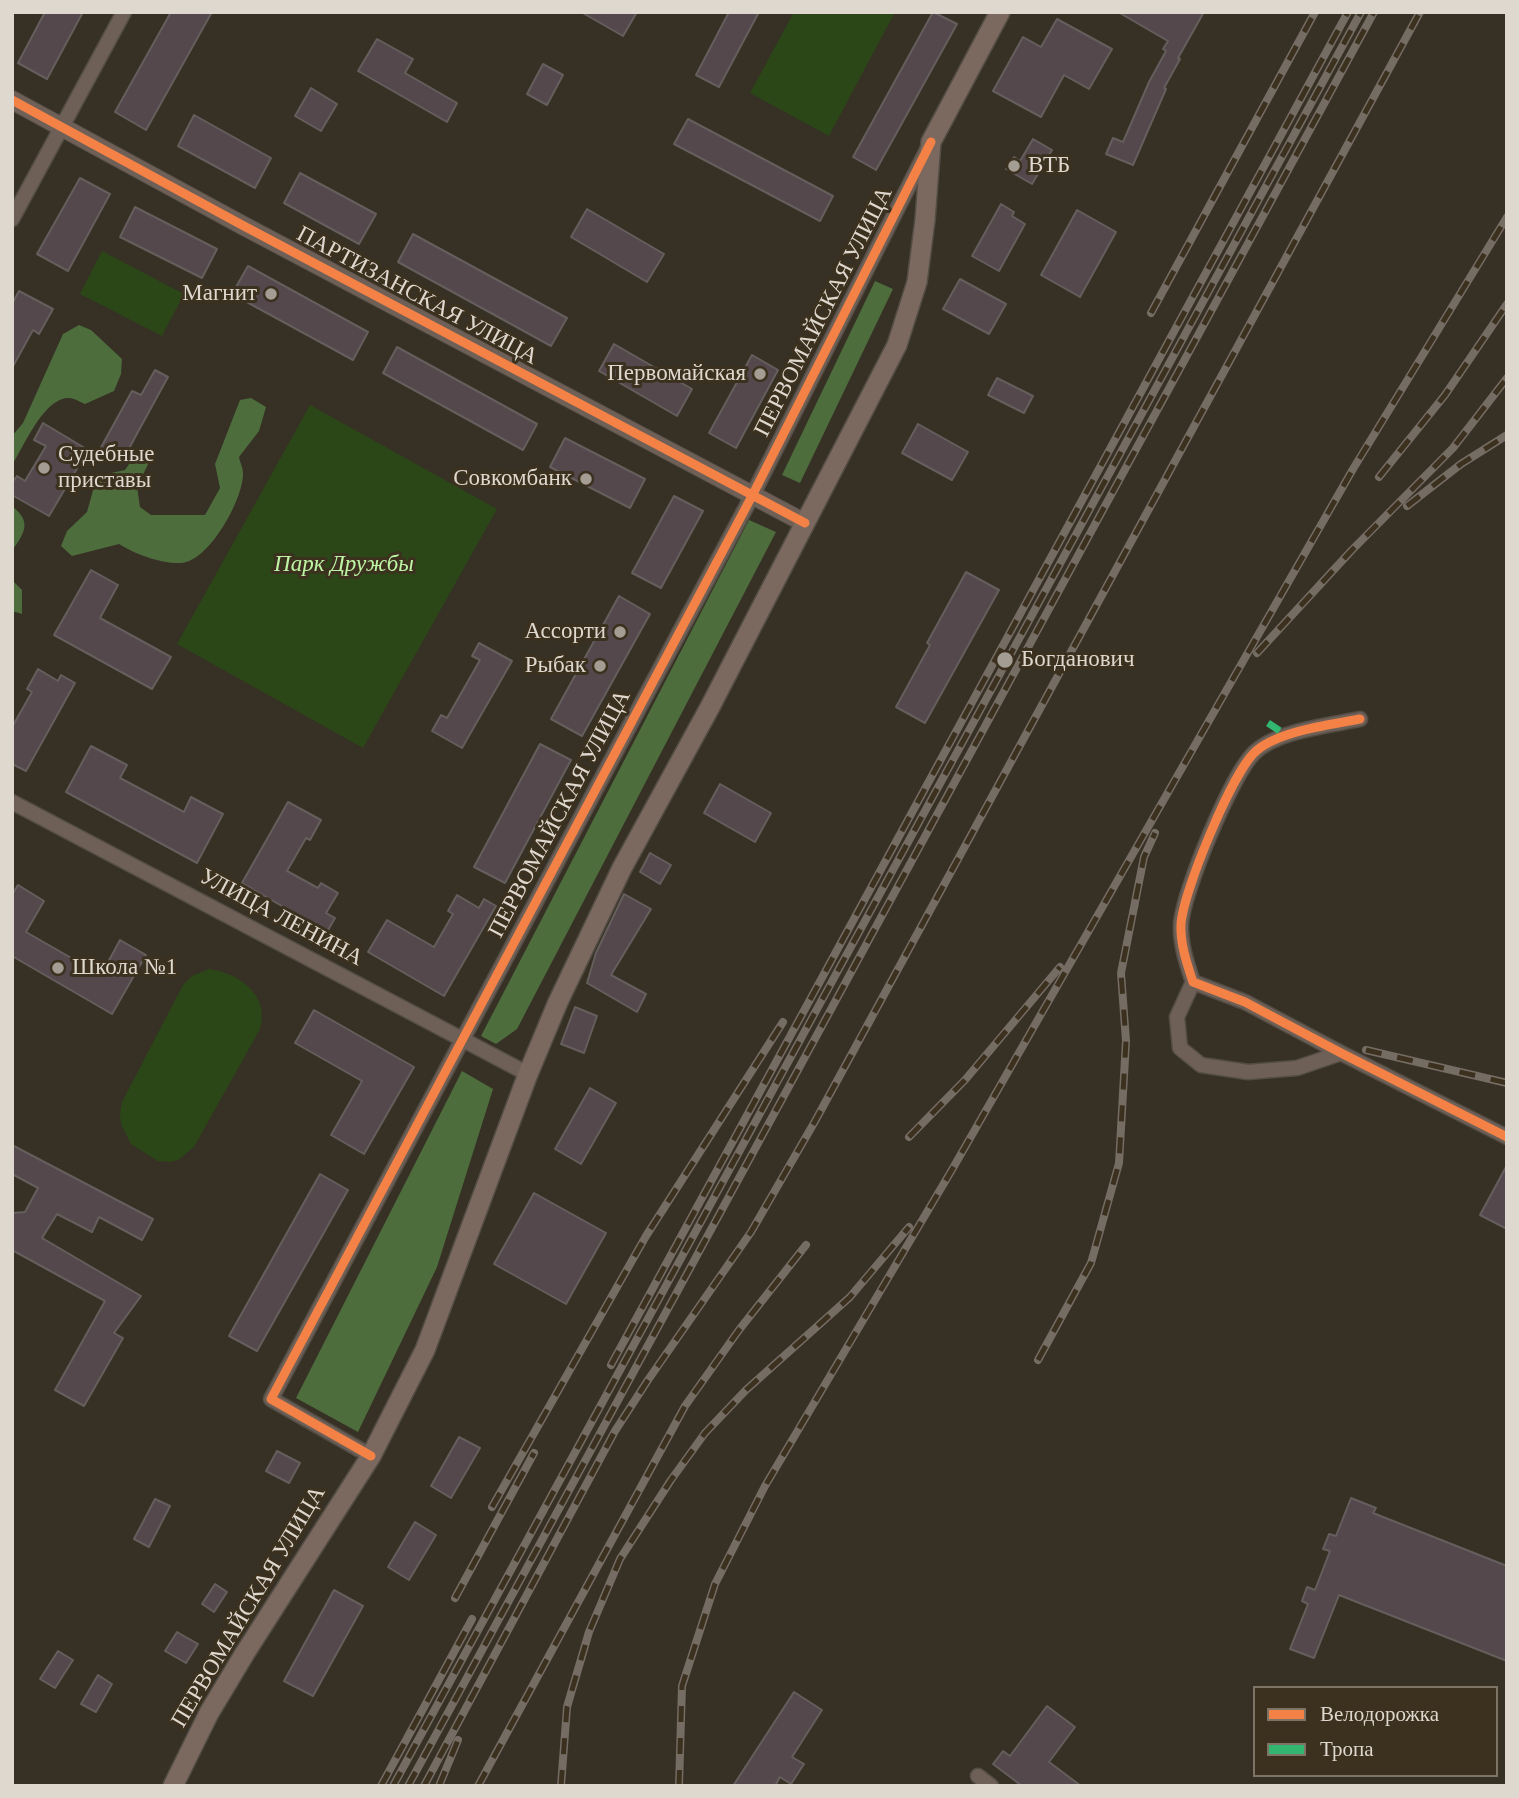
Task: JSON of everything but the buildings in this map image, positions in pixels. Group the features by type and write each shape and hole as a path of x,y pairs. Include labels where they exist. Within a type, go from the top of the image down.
{"main road":[{"name":"ПЕРВОМАЙСКАЯ УЛИЦА","path":"173,1786 209,1713 245,1653 371,1456 425,1350 528,1074 558,1002 622,868 710,707 897,345 917,282 931,142 1000,12"}],"street":[{"path":"12,219 124,12"},
{"name":"ПАРТИЗАНСКАЯ УЛИЦА","path":"12,100 805,523"},
{"name":"ПЕРВОМАЙСКАЯ УЛИЦА","path":"371,1456 271,1399 752,496 931,142"},
{"path":"1341,1054 1297,1068 1248,1072 1201,1065 1180,1048 1177,1017 1193,982 1185,955 1181,924 1193,877 1228,795 1254,753 1286,735 1360,719"},
{"name":"УЛИЦА ЛЕНИНА","path":"12,802 528,1074"},
{"path":"1193,982 1245,1002 1341,1054 1507,1137"},
{"path":"978,1776 991,1786"}],"green space":[{"path":"794,12 895,12 829,136 750,93"},
{"path":"102,251 184,294 162,336 80,294"},
{"path":"875,281 893,289 800,483 782,475"},
{"path":"79,325 91,330 122,359 121,374 114,391 85,404 69,398 51,406 35,425 12,465 12,436 23,423 63,334"},
{"path":"251,398 266,407 259,431 239,457 243,471 238,497 223,527 203,552 192,560 173,563 148,558 119,544 72,556 61,546 67,531 87,512 97,476 125,470 140,448 153,454 137,487 140,507 151,515 205,515 220,488 215,464 240,400"},
{"name":"Парк Дружбы","path":"310,405 497,509 363,748 177,644"},
{"path":"12,506 22,517 24,527 12,551"},
{"path":"749,520 776,532 517,1029 496,1044 481,1036"},
{"path":"12,580 22,590 22,614 12,611"},
{"path":"209,969 231,975 250,988 261,1006 260,1029 194,1147 178,1160 158,1161 131,1144 121,1124 122,1102 183,985 192,976"},
{"path":"462,1071 493,1089 437,1267 358,1432 296,1398"}],"railway":[{"path":"1151,313 1315,12"},
{"path":"611,1365 1348,12"},
{"path":"393,1786 1361,12"},
{"path":"408,1786 1374,12"},
{"path":"424,1786 615,1431 751,1232 814,1123 1420,12"},
{"path":"679,1786 682,1686 715,1584 765,1486 953,1168 1353,469 1507,217"},
{"path":"1379,477 1445,395 1507,304"},
{"path":"1257,653 1352,550 1453,448 1507,378"},
{"path":"1407,506 1461,464 1507,435"},
{"path":"1038,1360 1091,1263 1119,1163 1126,1041 1121,973 1144,857 1155,833"},
{"path":"909,1137 965,1080 1060,967"},
{"path":"492,1507 646,1236 783,1022"},
{"path":"1366,1050 1507,1083"},
{"path":"561,1786 567,1707 589,1632 620,1559 705,1433 746,1390 850,1297 909,1227"},
{"path":"478,1786 685,1406 739,1330 806,1245"},
{"path":"455,1598 534,1453"},
{"path":"381,1786 472,1619"},
{"path":"439,1786 458,1740"}],"marked path":[{"path":"1268,723 1286,735"}],"cycle path":[{"path":"12,100 805,523"},
{"path":"371,1456 271,1399 752,496 931,142"},
{"path":"1360,719 1304,730 1276,739 1254,753 1244,766 1210,835 1184,908 1182,939 1193,982 1245,1002 1507,1137"}],"place":[{"name":"ВТБ","path":"1014,166"},
{"name":"Магнит","path":"271,294"},
{"name":"Первомайская","path":"760,374"},
{"name":"Судебные приставы","path":"44,468"},
{"name":"Совкомбанк","path":"586,479"},
{"name":"Ассорти","path":"620,632"},
{"name":"Богданович","path":"1005,660"},
{"name":"Рыбак","path":"600,666"},
{"name":"Школа №1","path":"58,968"}]}
